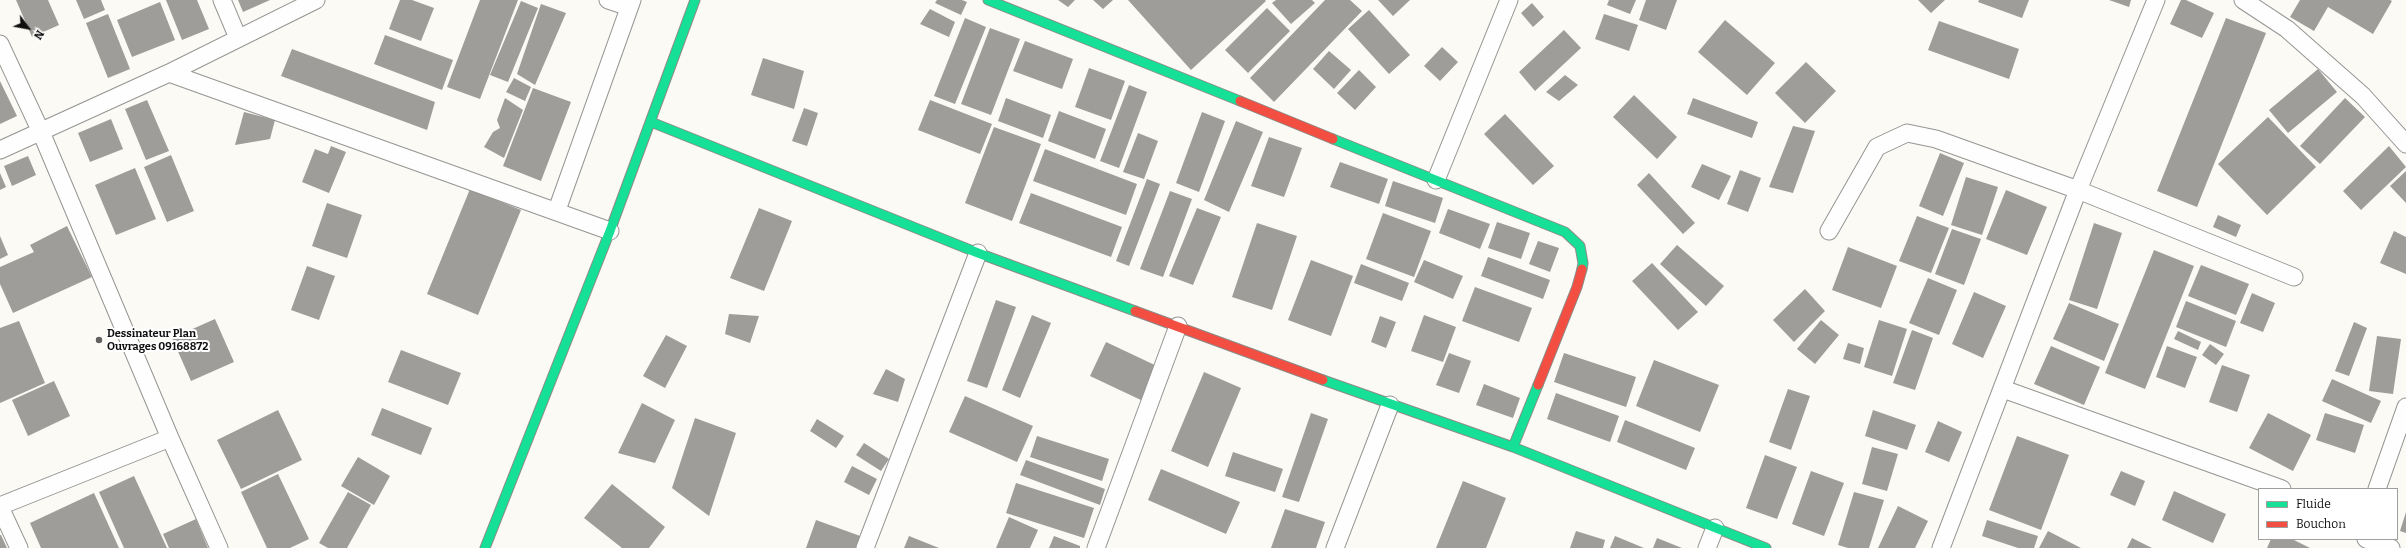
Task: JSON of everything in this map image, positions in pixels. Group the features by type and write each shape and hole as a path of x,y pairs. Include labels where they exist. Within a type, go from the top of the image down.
{"street":[{"path":"222,0 238,38"},
{"path":"0,150 169,73 316,0"},
{"path":"557,210 630,4 608,0"},
{"path":"485,548 610,231 695,0"},
{"path":"988,0 1565,232 1580,246 1583,263 1577,287 1513,447"},
{"path":"1436,180 1509,0"},
{"path":"1941,548 2078,190 2156,0"},
{"path":"2243,0 2287,29 2363,96 2406,144"},
{"path":"0,44 40,132 170,438 219,548"},
{"path":"169,73 557,210 610,231"},
{"path":"651,122 978,253 1390,405 1513,447 1766,548"},
{"path":"1829,231 1877,147 1907,133 1936,139 2078,190 2294,277"},
{"path":"865,548 978,253"},
{"path":"1096,548 1178,326"},
{"path":"2003,389 2279,488"},
{"path":"1335,548 1390,405"},
{"path":"2377,488 2406,407"},
{"path":"19,548 0,506 170,438"},
{"path":"1707,548 1715,528"},
{"path":"2369,540 2391,548"}],"building":[{"path":"16,0 48,0 59,25 32,37"},
{"path":"76,0 101,0 105,10 84,19"},
{"path":"166,0 197,0 209,29 182,40"},
{"path":"238,0 270,0 243,12"},
{"path":"400,0 412,0 434,8 421,41 389,29"},
{"path":"480,0 518,0 480,99 447,87"},
{"path":"937,0 962,0 967,2 961,15 935,3"},
{"path":"1058,0 1075,0 1068,7"},
{"path":"1093,0 1113,0 1103,9"},
{"path":"1128,0 1265,0 1266,1 1191,70"},
{"path":"1276,0 1312,0 1315,3 1291,24 1272,3"},
{"path":"1325,0 1350,0 1362,11 1274,102 1250,78"},
{"path":"1378,0 1410,0 1393,16"},
{"path":"1609,0 1636,0 1630,14 1607,5"},
{"path":"1646,0 1677,0 1666,30 1639,20"},
{"path":"1918,0 1945,0 1931,13"},
{"path":"1979,0 2029,0 2022,18 1978,2"},
{"path":"2109,0 2131,0 2129,7"},
{"path":"2181,0 2186,0 2214,13 2202,38 2170,24"},
{"path":"2300,0 2392,1 2373,34 2328,7 2314,31 2290,17"},
{"path":"521,1 538,8 508,82 490,75"},
{"path":"160,2 175,40 132,57 117,20"},
{"path":"1532,3 1544,17 1533,27 1521,13"},
{"path":"541,4 566,13 535,85 517,74"},
{"path":"1267,8 1290,31 1248,73 1225,50"},
{"path":"930,9 955,22 949,37 920,24"},
{"path":"1369,10 1410,55 1389,74 1348,29"},
{"path":"108,14 130,69 108,78 86,23"},
{"path":"1604,14 1638,25 1629,51 1595,39"},
{"path":"965,18 986,27 955,104 934,96"},
{"path":"2226,18 2266,33 2197,207 2157,191"},
{"path":"1725,20 1775,63 1747,95 1698,52"},
{"path":"1939,21 2019,49 2009,79 1928,50"},
{"path":"990,28 1020,39 991,115 961,104"},
{"path":"1564,30 1581,48 1535,91 1519,72"},
{"path":"385,35 453,60 442,90 374,64"},
{"path":"1025,41 1073,59 1062,89 1013,71"},
{"path":"1442,47 1458,62 1440,81 1424,66"},
{"path":"292,49 435,102 427,130 281,76"},
{"path":"1329,51 1351,70 1334,89 1313,69"},
{"path":"763,58 804,71 794,109 751,95"},
{"path":"1806,62 1836,91 1805,123 1775,93"},
{"path":"1089,68 1125,81 1111,120 1075,107"},
{"path":"2318,69 2337,92 2288,133 2269,110"},
{"path":"1359,70 1376,87 1355,110 1337,93"},
{"path":"1565,75 1578,85 1559,101 1546,92"},
{"path":"514,78 531,87 525,101 506,92"},
{"path":"0,81 17,116 0,124"},
{"path":"1129,85 1147,92 1119,168 1100,161"},
{"path":"533,88 571,102 541,181 503,166"},
{"path":"1634,95 1677,137 1657,159 1613,117"},
{"path":"505,98 523,110 504,158 484,147 493,132 500,128 497,120"},
{"path":"1006,98 1051,115 1043,138 998,121"},
{"path":"1693,98 1758,122 1752,138 1687,114"},
{"path":"2345,98 2365,117 2320,164 2300,146"},
{"path":"147,100 169,151 146,160 125,109"},
{"path":"930,100 992,124 980,154 918,130"},
{"path":"804,108 818,113 807,146 792,141"},
{"path":"1059,111 1106,129 1095,159 1048,141"},
{"path":"244,112 275,120 270,139 235,145"},
{"path":"1202,112 1225,121 1199,192 1176,183"},
{"path":"1505,114 1554,166 1533,185 1484,134"},
{"path":"2268,117 2316,167 2267,215 2218,164"},
{"path":"111,119 123,149 90,162 78,133"},
{"path":"1236,121 1263,132 1229,212 1204,200"},
{"path":"1793,126 1815,131 1793,193 1769,187"},
{"path":"994,127 1041,144 1012,221 965,203"},
{"path":"1138,133 1158,141 1144,179 1123,172"},
{"path":"1269,137 1302,148 1284,197 1251,186"},
{"path":"331,146 346,152 329,193 302,182 315,149 328,154"},
{"path":"2389,146 2406,167 2361,210 2343,191"},
{"path":"1045,149 1137,184 1126,215 1033,181"},
{"path":"1940,153 1964,163 1943,216 1919,206"},
{"path":"171,155 194,211 167,222 144,167"},
{"path":"28,156 36,175 12,186 4,166"},
{"path":"1340,162 1388,179 1379,204 1330,187"},
{"path":"1702,164 1731,176 1719,200 1691,187"},
{"path":"135,168 156,219 116,235 95,185"},
{"path":"1740,170 1761,178 1748,212 1727,204"},
{"path":"2406,171 2406,203 2390,186"},
{"path":"0,173 6,187 0,190"},
{"path":"1649,173 1695,223 1683,234 1637,185"},
{"path":"1966,177 1998,187 1982,235 1951,225"},
{"path":"1147,179 1160,184 1129,266 1116,261"},
{"path":"1393,181 1443,198 1435,223 1385,206"},
{"path":"470,189 521,210 478,315 427,294"},
{"path":"2006,190 2047,207 2027,255 1986,239"},
{"path":"1170,191 1192,199 1163,277 1140,269"},
{"path":"1031,193 1122,227 1111,257 1019,223"},
{"path":"327,203 362,215 347,258 312,246"},
{"path":"759,208 792,221 764,291 730,278"},
{"path":"1197,208 1221,217 1193,285 1169,276"},
{"path":"1448,209 1490,224 1480,249 1439,233"},
{"path":"1383,213 1431,231 1414,277 1366,259"},
{"path":"2218,215 2241,225 2236,237 2213,227"},
{"path":"1917,216 1949,228 1931,273 1899,261"},
{"path":"1497,222 1530,233 1521,259 1488,248"},
{"path":"1257,223 1297,236 1272,310 1232,297"},
{"path":"2094,223 2122,233 2097,309 2069,300"},
{"path":"67,226 92,277 13,313 0,284 0,267 34,252 30,245"},
{"path":"1952,229 1981,239 1964,285 1935,274"},
{"path":"2394,231 2406,237 2406,274 2380,263"},
{"path":"0,236 8,255 0,259"},
{"path":"1538,241 1559,248 1550,272 1529,264"},
{"path":"1677,245 1724,286 1706,306 1660,264"},
{"path":"1848,247 1897,266 1881,308 1832,290"},
{"path":"2154,250 2194,266 2145,389 2105,373"},
{"path":"1488,257 1550,280 1543,299 1481,276"},
{"path":"1311,260 1353,276 1331,336 1288,320"},
{"path":"1424,260 1463,276 1453,299 1414,282"},
{"path":"1652,263 1698,312 1678,330 1632,281"},
{"path":"1361,264 1409,283 1402,301 1354,283"},
{"path":"2201,265 2249,284 2236,315 2188,296"},
{"path":"307,266 335,276 319,320 291,310"},
{"path":"1928,278 1957,290 1939,335 1909,323"},
{"path":"1475,287 1532,308 1519,342 1462,321"},
{"path":"1805,289 1825,311 1794,342 1773,320"},
{"path":"1974,292 2006,306 1983,358 1952,344"},
{"path":"2252,293 2275,303 2263,332 2240,323"},
{"path":"996,300 1016,307 987,388 967,381"},
{"path":"2186,301 2236,321 2226,347 2176,327"},
{"path":"2069,303 2119,324 2104,361 2053,339"},
{"path":"729,314 759,316 750,343 725,334"},
{"path":"1032,315 1051,323 1020,398 1002,390"},
{"path":"1424,315 1456,327 1443,362 1411,351"},
{"path":"1380,316 1396,322 1386,348 1371,342"},
{"path":"215,319 234,362 191,381 172,338"},
{"path":"1821,320 1839,335 1815,364 1797,349"},
{"path":"1879,320 1907,329 1892,376 1864,367"},
{"path":"19,321 45,383 0,403 0,328"},
{"path":"2354,322 2367,328 2349,376 2335,371"},
{"path":"1912,330 1933,338 1915,390 1893,383"},
{"path":"2178,331 2201,342 2198,350 2174,339"},
{"path":"666,335 687,346 665,388 643,376"},
{"path":"2377,336 2401,339 2393,394 2369,391"},
{"path":"1106,342 1159,367 1143,401 1090,376"},
{"path":"1848,343 1864,348 1860,364 1843,359"},
{"path":"2210,344 2224,354 2216,365 2202,355"},
{"path":"2051,346 2100,367 2084,405 2034,384"},
{"path":"2167,346 2197,357 2185,388 2156,377"},
{"path":"401,350 461,373 448,405 388,382"},
{"path":"1449,353 1471,361 1459,393 1436,385"},
{"path":"1564,353 1636,377 1626,407 1554,382"},
{"path":"1654,360 1719,385 1700,432 1636,406"},
{"path":"2222,365 2250,375 2237,412 2209,402"},
{"path":"886,369 905,379 898,402 873,394"},
{"path":"1204,372 1241,388 1208,467 1171,451"},
{"path":"2332,379 2381,401 2371,423 2322,401"},
{"path":"54,381 70,416 28,436 12,400"},
{"path":"1484,384 1520,398 1513,418 1476,405"},
{"path":"1788,389 1810,396 1791,450 1769,442"},
{"path":"1556,393 1619,416 1610,442 1547,419"},
{"path":"965,396 1033,426 1017,462 949,432"},
{"path":"642,403 675,420 655,463 618,453"},
{"path":"382,408 432,428 421,455 371,435"},
{"path":"278,410 302,460 241,489 217,440"},
{"path":"1873,410 1916,425 1907,450 1865,436"},
{"path":"1311,413 1328,419 1299,502 1282,497"},
{"path":"2268,413 2311,435 2293,471 2249,448"},
{"path":"2325,413 2364,425 2355,453 2316,440"},
{"path":"695,418 736,433 709,516 672,488"},
{"path":"817,419 844,436 836,448 810,431"},
{"path":"1625,420 1695,448 1686,470 1617,442"},
{"path":"1938,421 1962,432 1949,462 1925,452"},
{"path":"1037,436 1109,459 1102,481 1030,457"},
{"path":"2017,436 2069,455 2041,530 1989,510"},
{"path":"864,443 889,459 881,471 856,455"},
{"path":"1872,447 1898,454 1887,491 1862,484"},
{"path":"1233,452 1283,469 1275,492 1225,476"},
{"path":"1765,455 1797,467 1777,519 1746,508"},
{"path":"358,457 390,476 374,505 341,486"},
{"path":"1026,460 1105,489 1100,505 1020,475"},
{"path":"852,466 877,479 869,495 844,482"},
{"path":"1161,469 1240,502 1226,534 1148,500"},
{"path":"1811,471 1844,483 1824,536 1792,524"},
{"path":"2121,471 2145,481 2135,506 2110,495"},
{"path":"278,474 309,539 290,548 267,548 241,492"},
{"path":"134,476 167,548 124,548 99,492"},
{"path":"1463,481 1506,498 1486,548 1436,548"},
{"path":"1016,483 1094,508 1084,538 1006,513"},
{"path":"612,484 665,527 649,548 622,548 584,518"},
{"path":"2174,491 2226,514 2213,543 2162,520"},
{"path":"348,492 371,505 347,548 328,548 319,543"},
{"path":"1854,492 1884,500 1869,548 1848,548 1838,545"},
{"path":"94,493 119,548 41,548 30,523"},
{"path":"1898,506 1928,521 1915,548 1878,548"},
{"path":"1285,509 1325,522 1316,548 1271,548"},
{"path":"2406,512 2406,533 2400,531"},
{"path":"1009,517 1038,530 1030,548 996,548"},
{"path":"196,519 208,548 169,548 163,534"},
{"path":"816,520 863,537 859,548 806,548"},
{"path":"1987,520 2038,536 2034,548 2018,548 1982,536"},
{"path":"1576,531 1605,540 1603,548 1570,548"},
{"path":"2048,531 2081,548 2039,548"},
{"path":"1,535 7,548 0,548"},
{"path":"909,536 939,548 904,548"},
{"path":"1054,536 1080,546 1080,548 1049,548"},
{"path":"1615,536 1644,548 1610,548"},
{"path":"1657,538 1682,548 1653,548"},
{"path":"2132,538 2152,548 2127,548"},
{"path":"2271,540 2294,540 2310,548 2267,548"}],"traffic: fast":[{"path":"485,548 610,231 695,0"},
{"path":"988,0 1240,101"},
{"path":"651,122 978,253 1135,311"},
{"path":"1333,139 1565,232 1580,246 1583,263 1582,269"},
{"path":"1323,380 1513,447 1766,548"},
{"path":"1513,447 1538,385"}],"traffic: jam":[{"path":"1240,101 1333,139"},
{"path":"1538,385 1577,287 1582,269"},
{"path":"1135,311 1323,380"}],"place":[{"name":"Dessinateur Plan Ouvrages 09168872","path":"99,340"}]}
